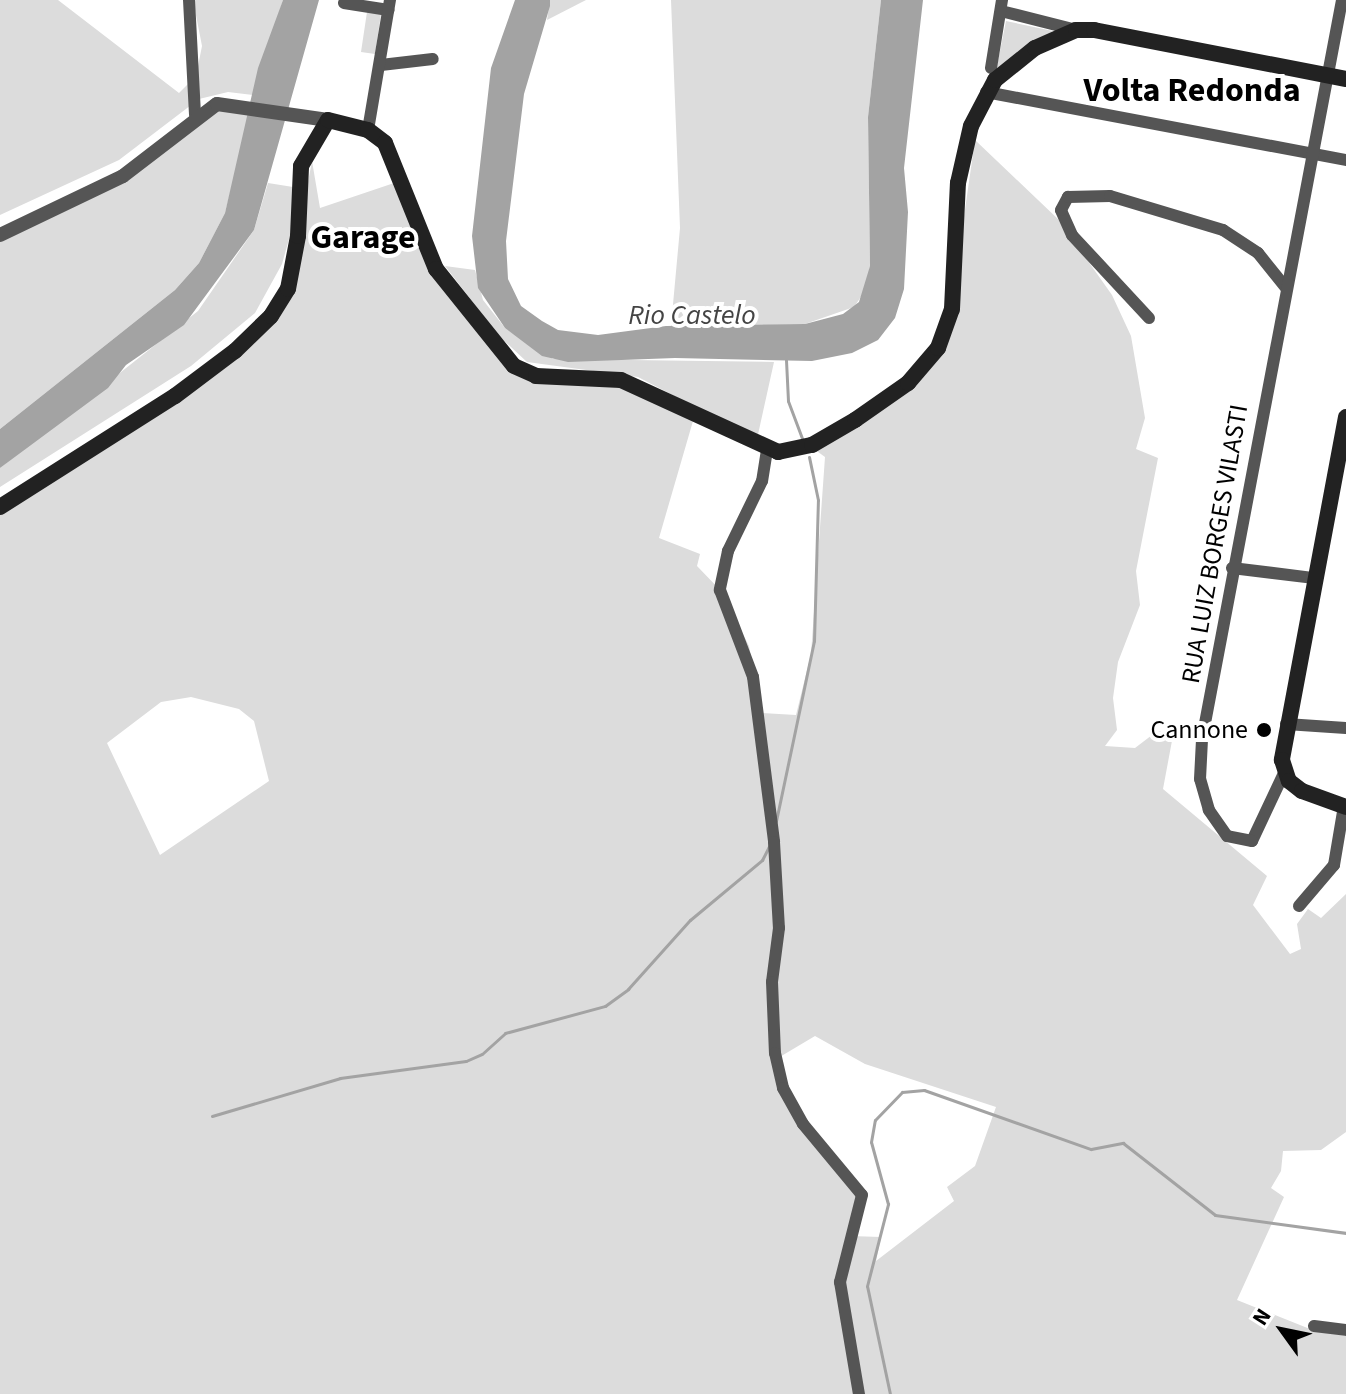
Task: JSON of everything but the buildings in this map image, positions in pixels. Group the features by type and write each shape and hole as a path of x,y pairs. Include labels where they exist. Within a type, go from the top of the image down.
{"main road":[{"path":"0,507 175,396 235,351 271,316 288,289 298,236 301,166 328,120 368,130 393,155 436,269 505,359 536,376 621,380 767,450 812,445 855,420 908,383 938,348 952,309 963,158 986,92 1016,61 1076,30 1346,79"},
{"path":"1345,807 1302,791 1284,773 1286,724 1343,445 1346,417"}],"street":[{"path":"189,0 195,115"},
{"name":"RUA LUIZ BORGES VILASTI","path":"1284,773 1252,841 1227,836 1209,810 1200,760 1232,568 1342,0"},
{"path":"344,3 389,5 368,130"},
{"path":"991,68 1002,6 1076,30"},
{"path":"381,65 433,59"},
{"path":"986,92 1346,160"},
{"path":"0,235 123,176 195,115 217,104 246,105 328,120"},
{"path":"1149,318 1072,235 1061,210 1068,197 1110,196 1223,230 1258,253 1286,288"},
{"path":"767,450 757,494 723,563 720,590 753,677 774,842 779,928 772,982 777,1064 803,1124 862,1195 840,1282 840,1307 859,1394"},
{"path":"1232,568 1314,578"},
{"path":"1286,724 1346,728"},
{"path":"1299,906 1334,865 1345,807"},
{"path":"1314,1326 1346,1330"}],"shaded area":[{"path":"0,0 58,0 179,93 196,76 202,46 193,0 283,0 253,95 228,92 199,99 119,160 0,215"},
{"path":"283,0 319,0 254,230 184,325 126,365 108,388 0,468 0,429 175,290 199,263 225,213 258,68"},
{"name":"Rio Castelo","path":"515,0 550,0 550,6 524,94 506,241 508,279 521,306 542,321 558,330 598,335 666,326 805,324 843,314 859,302 870,266 868,117 881,0 923,0 904,168 908,212 904,289 895,318 878,340 852,353 812,361 675,358 568,362 542,356 505,328 478,288 472,236 491,68"},
{"path":"550,0 586,0 547,20"},
{"path":"671,0 881,0 868,117 870,266 867,288 854,307 805,324 671,326 680,228"},
{"path":"367,12 381,14 375,54 361,52"},
{"path":"1006,21 1053,31 996,71"},
{"path":"212,110 251,110 225,213 199,263 175,290 0,429 0,232 116,178"},
{"path":"975,140 1059,220 1112,295 1131,336 1145,418 1136,449 1158,458 1136,571 1140,605 1118,662 1113,698 1117,730 1105,746 1135,748 1156,732 1174,730 1163,789 1267,876 1253,905 1290,954 1301,949 1297,924 1308,909 1321,918 1346,894 1346,1132 1321,1150 1283,1151 1281,1171 1271,1188 1284,1197 1237,1300 1315,1331 1346,1332 1346,1394 0,1394 0,502 259,333 296,275 306,233 304,203 312,161 320,208 400,181 463,313 508,368 621,388 693,421 659,538 700,554 697,566 722,592 749,646 762,713 796,715 811,654 825,457 814,449 923,376 945,348","holes":["191,697 239,709 254,721 269,781 160,855 107,743 161,702","815,1036 865,1064 996,1107 975,1166 947,1187 954,1201 876,1261 881,1237 850,1236 862,1189 793,1108 778,1058"]},
{"path":"268,183 293,187 291,232 282,264 255,313 191,366 0,487 0,468 198,311 254,230"},
{"path":"445,266 475,270 483,300 505,328 553,359 774,362 757,439 638,377 527,362 499,336"}],"waterway":[{"path":"786,360 788,401 803,441"},
{"path":"776,821 814,641 818,500 809,457"},
{"path":"212,1116 340,1078 466,1061 482,1054 505,1033 605,1006 628,989 690,920 762,860 769,846"},
{"path":"890,1394 867,1286 888,1204 871,1142 875,1120 902,1092 924,1090 1091,1149 1123,1143 1215,1215 1346,1233"}],"place":[{"name":"Cannone","path":"1264,730"}],"district":[{"name":"Volta Redonda","path":"1192,91"},
{"name":"Garage","path":"363,238"}]}
